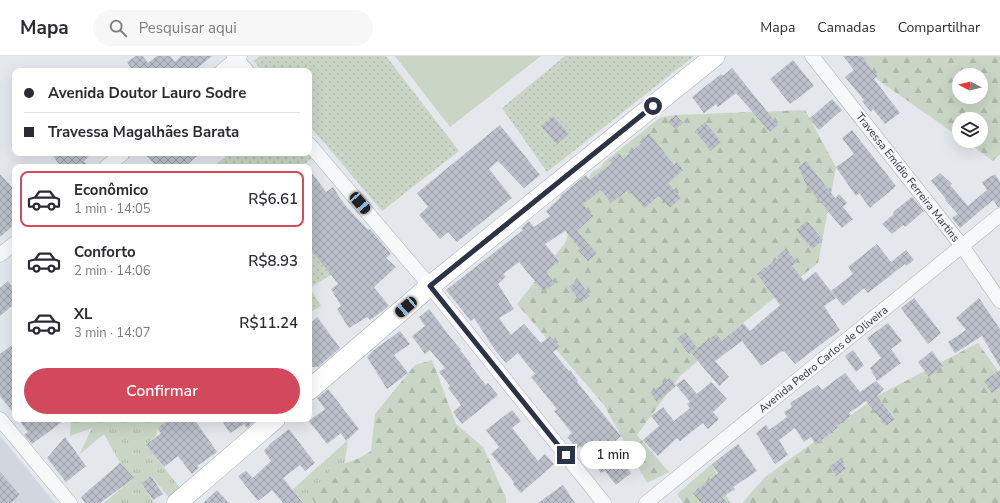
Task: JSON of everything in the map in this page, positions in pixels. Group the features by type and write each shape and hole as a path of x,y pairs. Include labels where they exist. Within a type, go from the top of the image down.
{"street":[{"path":"312,387 430,286 715,56"},
{"name":"Travessa Emídio Ferreira Martins","path":"812,56 962,246 1000,301"},
{"path":"225,68 237,57 245,68"},
{"path":"312,148 430,286 604,503"},
{"path":"110,164 119,156"},
{"name":"Avenida Pedro Carlos de Oliveira","path":"646,503 1000,215"},
{"path":"0,255 12,245"},
{"path":"0,419 70,503"},
{"path":"177,503 272,422"}],"shaded area":[{"path":"0,436 55,503 0,503"}],"green space":[{"path":"260,56 386,56 459,151 382,211 312,129 312,68 260,68 254,61"},
{"path":"395,56 541,56 450,127"},
{"path":"565,56 694,56 547,172 502,108"},
{"path":"861,56 1000,56 1000,154 993,161 975,148 988,148 988,112 952,112 952,132 878,80"},
{"path":"805,110 836,167 818,263 680,376 637,435 669,472 647,483 604,405 517,304 565,243 591,173 601,167 604,162 661,117 676,115"},
{"path":"226,156 313,157 305,164 217,164"},
{"path":"312,243 343,267 312,287"},
{"path":"312,291 321,306 312,311"},
{"path":"978,343 1000,374 1000,503 742,503 765,477 868,403 886,426 895,418 877,396"},
{"path":"432,360 456,424 483,447 506,498 506,503 315,503 309,494 333,468 357,459 371,451 375,414 415,365"},
{"path":"71,422 166,422 157,428 156,436 146,445 180,488 172,501 151,476 141,483 154,503 104,503 133,478 120,463 104,434 79,455 92,428 70,436"},
{"path":"348,440 339,503 304,503 292,490"},
{"path":"712,464 730,503 683,503 677,494"}],"building":[{"path":"136,56 143,56 148,63 157,56 170,56 175,62 181,56 212,56 198,68 131,68 127,62"},
{"path":"843,56 861,56 877,76 874,79 900,113 885,124 873,109 871,112 862,101 864,100 845,77 854,70"},
{"path":"793,60 814,86 790,104 770,79"},
{"path":"732,68 778,125 770,132 736,93 718,107 716,104 704,113 692,97 721,74 723,76"},
{"path":"832,99 842,110 819,130 809,119"},
{"path":"676,115 683,123 675,129 668,121"},
{"path":"553,116 569,134 557,145 541,126"},
{"path":"705,122 721,142 711,151 695,131"},
{"path":"500,125 540,175 524,188 498,161 489,169 512,198 457,242 448,232 440,239 419,215 428,207 417,193"},
{"path":"852,130 896,186 870,208 859,193 856,196 836,167 854,154 842,138"},
{"path":"649,133 674,165 677,162 683,170 668,183 681,198 670,208 659,196 644,208 631,193 630,194 627,191 611,203 601,190 583,204 593,216 577,231 597,254 588,261 578,250 580,248 565,231 545,244 559,261 546,272 555,284 543,291 519,262 503,274 506,277 498,284 514,309 499,318 511,335 524,324 541,343 550,336 560,347 553,352 569,371 570,370 578,381 577,382 621,436 613,443 623,458 621,459 631,473 616,485 605,471 601,473 581,446 577,449 567,437 572,433 554,411 557,409 531,377 535,374 518,353 506,363 495,350 474,318 471,321 446,290 523,230 521,228 529,221 534,227 550,216 546,211 561,197 560,196 586,175 590,180 612,163 609,160 619,153 623,159 643,142 641,140"},
{"path":"53,156 89,156 84,161 86,164 59,164"},
{"path":"147,156 197,156 188,164 154,164"},
{"path":"806,161 835,198 839,194 847,203 843,207 853,219 842,228 806,185 799,167"},
{"path":"312,173 326,192 333,187 344,204 368,230 370,229 391,254 386,258 396,267 374,287 389,306 370,320 367,317 349,328 337,309 341,306 331,289 338,284 312,252"},
{"path":"940,173 952,184 950,185 968,206 987,190 982,182 995,174 1000,182 1000,207 998,207 993,200 960,228 952,218 958,214 931,181"},
{"path":"0,174 12,188 12,227 0,237"},
{"path":"912,197 924,211 905,227 903,225 892,234 882,224 894,214 893,212"},
{"path":"807,221 823,240 812,249 796,230"},
{"path":"877,244 891,262 906,250 914,260 906,266 905,264 868,293 864,288 843,306 831,291 853,274 848,267"},
{"path":"785,249 797,262 792,266 804,281 816,272 836,298 824,306 840,330 795,364 784,351 782,351 761,366 742,341 715,361 729,377 719,386 691,353 716,334 722,341 743,323 750,331 780,305 757,274 779,258 777,256"},
{"path":"578,280 590,296 581,302 569,287"},
{"path":"8,281 12,286 12,306 0,316 0,288"},
{"path":"914,298 941,333 928,344 901,308"},
{"path":"979,298 1000,329 1000,367 982,336 955,353 948,342 966,330 956,318"},
{"path":"429,309 486,385 488,383 498,395 462,424 453,412 461,405 448,388 450,386 439,372 445,368 430,350 425,354 412,336 425,326 419,317"},
{"path":"317,317 340,348 318,367 312,367 312,321"},
{"path":"888,323 902,341 891,349 901,363 877,381 870,368 881,358 867,338"},
{"path":"400,331 410,344 394,355 408,373 387,389 367,357 375,349"},
{"path":"685,332 697,347 689,354 677,339"},
{"path":"12,345 12,411 0,396 0,354"},
{"path":"853,350 864,365 856,372 845,356"},
{"path":"932,351 943,366 929,377 918,362"},
{"path":"1000,370 1000,387 992,393 984,381"},
{"path":"845,373 860,392 876,381 884,389 877,396 895,419 886,426 866,401 849,413 851,416 837,426 838,427 816,445 811,437 804,442 795,428 779,440 788,455 775,464 756,433 766,425 769,430 787,417 784,412 792,407 790,403 818,385 822,390"},
{"path":"670,378 676,386 657,402 651,393"},
{"path":"684,379 697,394 711,382 727,399 713,412 719,419 708,429 703,423 680,441 677,438 658,456 643,440 659,426 651,416 663,407 674,421 690,408 687,404 690,402 676,385"},
{"path":"328,389 359,429 346,441 341,433 327,444 310,422 312,422 312,419 325,409 317,398"},
{"path":"512,410 521,421 512,428 538,461 545,454 554,464 521,493 491,454 499,447 486,430"},
{"path":"20,422 62,422 32,444 24,435 28,432"},
{"path":"166,422 196,422 217,452 197,466 199,468 192,474 178,456 164,467 146,445 161,433 157,428"},
{"path":"223,422 254,422 247,428 244,424 230,433"},
{"path":"289,429 315,463 305,471 300,465 283,478 303,503 283,503 272,490 258,501 238,476 246,471 253,478 271,461 264,451 271,443"},
{"path":"65,437 86,466 66,482 47,458"},
{"path":"738,444 757,471 733,487 735,489 722,497 727,503 701,503 693,493 718,473 712,464"},
{"path":"840,459 846,469 836,476 830,466"},
{"path":"120,463 134,478 100,503 85,503 81,497"},
{"path":"0,472 20,495 11,503 0,503"},
{"path":"151,476 163,494 153,500 141,483"},
{"path":"563,485 575,503 538,503"},
{"path":"217,490 229,503 203,503"}],"route":[{"path":"566,455 430,286 653,106"}]}
